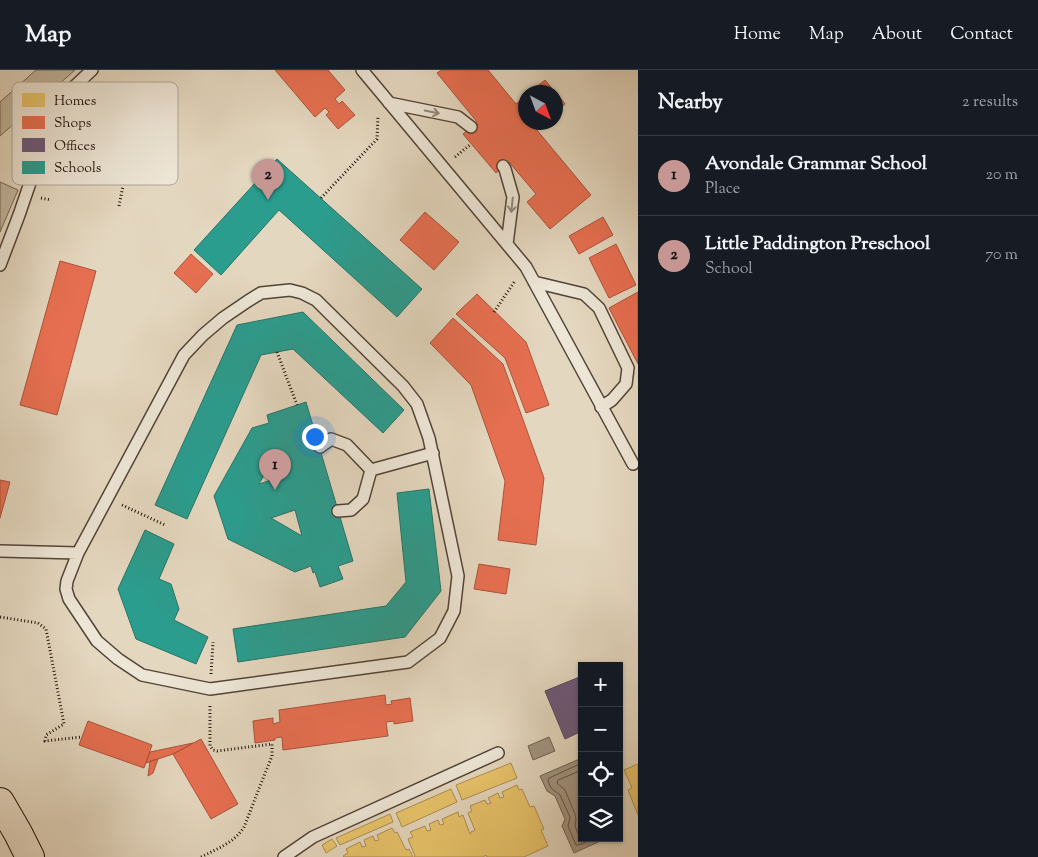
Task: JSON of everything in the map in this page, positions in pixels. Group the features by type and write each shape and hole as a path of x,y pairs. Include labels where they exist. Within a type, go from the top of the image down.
{"main road":[{"path":"0,802 30,857"},
{"path":"0,828 16,857"}],"lane":[{"path":"79,82 92,70"},
{"path":"362,70 526,266 633,464"},
{"path":"389,103 458,117 472,127"},
{"path":"504,166 513,197 507,244"},
{"path":"0,265 30,185"},
{"path":"534,282 584,294 599,308 628,368 626,384 612,400 601,407"},
{"path":"290,290 302,293 316,300 403,386 417,404 433,453 458,576 454,611 440,638 408,662 210,689 142,675 118,659 97,641 69,599 66,589 67,581 78,553 108,499 184,355 223,318 261,294 290,290"},
{"path":"320,447 331,439 347,445 371,470"},
{"path":"371,470 433,453"},
{"path":"338,512 351,510 363,499 371,470"},
{"path":"0,551 78,553"},
{"path":"284,857 313,837 498,753"}],"path":[{"path":"321,198 377,138 378,115"},
{"path":"119,206 123,186"},
{"path":"494,312 526,266"},
{"path":"277,352 297,405"},
{"path":"108,499 165,525"},
{"path":"0,618 38,622 46,629 64,724 46,735 46,741 82,738"},
{"path":"210,671 213,642"},
{"path":"201,857 239,835 244,827 272,756 272,744 213,750 210,746 210,689"}],"shaded area":[{"path":"36,70 75,70 61,82 22,82"},
{"path":"12,91 12,125 0,136 0,102"},
{"path":"0,182 18,190 0,232"}],"water":[{"path":"549,737 555,751 533,760 528,746"},
{"path":"578,760 578,842 598,842 574,853 562,826 565,819 555,796 547,791 540,776"}],"building: Homes":[{"path":"511,763 517,778 462,800 456,785"},
{"path":"638,764 638,815 628,790 632,788 624,770"},
{"path":"517,785 519,790 522,789 530,807 534,806 544,829 541,830 548,846 524,857 487,857 486,855 483,857 414,857 408,839 413,837 410,832 425,826 427,831 431,830 429,824 438,820 440,825 444,824 442,819 458,812 459,817 463,815 470,834 475,830 468,813 472,811 470,806 485,800 487,804 491,803 488,798 498,793 500,798 504,797 502,792"},
{"path":"451,789 457,802 402,827 396,813"},
{"path":"390,814 393,822 340,845 336,838"},
{"path":"392,828 395,833 397,832 406,850 409,849 413,857 343,856 348,853 346,849 360,842 362,847 366,846 364,840 373,836 375,841 379,840 377,835"},
{"path":"332,839 337,846 326,853 322,845"}],"building: Shops":[{"path":"275,70 328,70 345,90 335,99 339,104 342,101 355,115 338,129 326,115 329,112 325,108 315,117"},
{"path":"441,70 488,70 516,104 518,102 518,130 537,130 591,195 550,229 527,202 536,194 509,162 496,173 463,134 477,122 437,73"},
{"path":"545,80 549,85 539,85"},
{"path":"425,212 459,242 434,270 400,240"},
{"path":"603,217 613,235 579,254 569,236"},
{"path":"616,244 636,285 609,298 589,258"},
{"path":"191,254 213,274 196,293 174,273"},
{"path":"60,261 96,271 57,415 20,405"},
{"path":"638,292 638,364 609,308"},
{"path":"477,294 526,342 549,405 526,413 505,358 456,314"},
{"path":"453,318 503,364 544,478 536,545 498,540 505,481 471,385 430,343"},
{"path":"0,480 10,482 0,518"},
{"path":"479,564 510,569 506,594 474,589"},
{"path":"385,695 386,705 392,704 391,701 410,698 413,721 394,724 394,721 386,722 388,736 283,750 282,737 255,743 253,721 273,718 273,724 280,722 279,710"},
{"path":"88,721 152,745 144,768 79,745"},
{"path":"201,739 238,804 211,819 173,754"},
{"path":"193,743 173,754 146,763 150,752"},
{"path":"158,759 153,773 148,776 150,761"}],"building: Offices":[{"path":"578,678 578,733 565,739 545,691"}],"building: Schools":[{"path":"277,159 422,289 397,317 279,210 221,275 194,250"},
{"path":"303,312 404,410 383,433 293,349 261,355 187,519 155,505 237,325"},
{"path":"306,402 353,561 338,566 343,579 320,587 311,566 295,572 228,539 214,496 252,428 269,423 267,415","holes":["277,452 283,476 259,484","295,510 302,536 271,518"]},
{"path":"429,489 441,591 405,637 238,662 233,629 386,606 406,582 397,493"},
{"path":"145,530 174,544 159,579 171,584 179,609 174,620 208,637 196,664 136,639 118,589"}],"place":[{"name":"Little Paddington Preschool","path":"268,200"},
{"name":"Avondale Grammar School","path":"275,490"}]}
